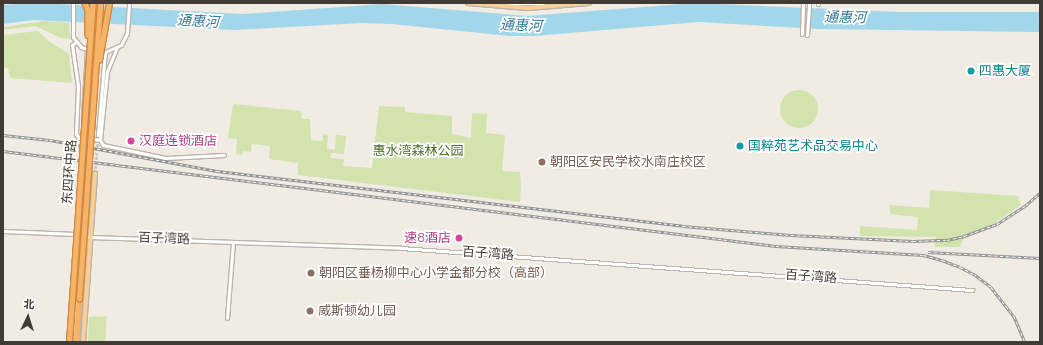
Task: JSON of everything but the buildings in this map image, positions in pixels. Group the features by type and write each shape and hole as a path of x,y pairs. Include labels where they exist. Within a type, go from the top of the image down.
{"highway":[{"path":"85,3 88,10 87,78"},
{"name":"东四环中路","path":"69,342 93,3"},
{"name":"东四环中路","path":"77,342 100,3"},
{"path":"95,79 109,5"}],"main road":[{"path":"468,3 528,8 589,3"},
{"name":"东四环中路","path":"86,135 91,51"},
{"name":"东四环中路","path":"69,342 78,270 77,234 84,173 88,236 83,342"},
{"name":"东四环中路","path":"77,342 95,173"}],"street":[{"path":"73,3 71,25 73,37 76,42 91,51 106,52 117,47 124,40 127,29 129,4"},
{"path":"506,3 543,3"},
{"path":"802,34 803,3"},
{"path":"807,35 809,3"},
{"path":"76,42 72,45 78,86 76,134 79,138 100,140"},
{"path":"117,47 107,72 100,140 103,145 166,158 224,155"},
{"name":"东四环中路","path":"86,135 91,51"},
{"name":"东四环中路","path":"98,135 106,52"},
{"name":"百子湾路","path":"3,231 77,234 88,236 402,248 972,290"},
{"path":"227,318 233,242"}],"green space":[{"path":"44,21 70,23 69,30 72,39 61,38 35,26 3,30 3,27"},
{"path":"38,31 50,42 69,54 72,83 10,78 8,68 3,68 3,35"},
{"path":"795,90 803,90 813,95 817,102 817,116 813,123 803,128 795,128 785,123 783,120 780,113 780,105 785,95 788,93"},
{"name":"惠水湾森林公园","path":"233,104 301,111 302,119 310,119 311,140 323,141 323,134 328,135 327,149 335,150 336,135 346,136 344,154 331,153 330,158 344,159 343,166 372,168 379,106 405,107 405,112 452,116 452,134 471,138 472,113 487,114 486,133 505,135 502,171 520,172 520,202 298,175 298,163 269,159 270,146 252,144 251,152 243,151 242,155 236,154 237,139 228,138"},
{"path":"551,159 564,160 563,170 550,169"},
{"path":"930,190 1018,196 1021,205 986,229 964,239 959,247 935,247 936,237 860,236 860,226 917,230 918,217 890,214 890,205 929,208"},
{"path":"107,316 105,342 88,342 89,317"}],"water":[{"name":"通惠河","path":"39,3 242,14 382,4 527,16 696,3 898,12 1040,12 1040,32 818,29 699,22 534,36 510,36 391,24 361,23 234,30 34,20 3,24 3,5"}],"tunnel":[{"path":"95,173 98,135"}],"railway":[{"path":"3,135 50,140 217,171 683,226 791,235 913,241 947,240 964,236 997,224 1026,205 1040,193"},
{"path":"3,151 776,246 924,255 960,267 974,274 991,287 1014,316 1025,342"},
{"path":"928,252 1040,258"}],"place":[{"name":"四惠大厦","path":"971,71"},
{"name":"汉庭连锁酒店","path":"131,141"},
{"name":"国粹苑艺术品交易中心","path":"740,146"},
{"name":"朝阳区安民学校水南庄校区","path":"542,162"},
{"name":"速8酒店","path":"459,238"},
{"name":"朝阳区垂杨柳中心小学金都分校（高部）","path":"311,273"},
{"name":"威斯顿幼儿园","path":"310,311"}]}
